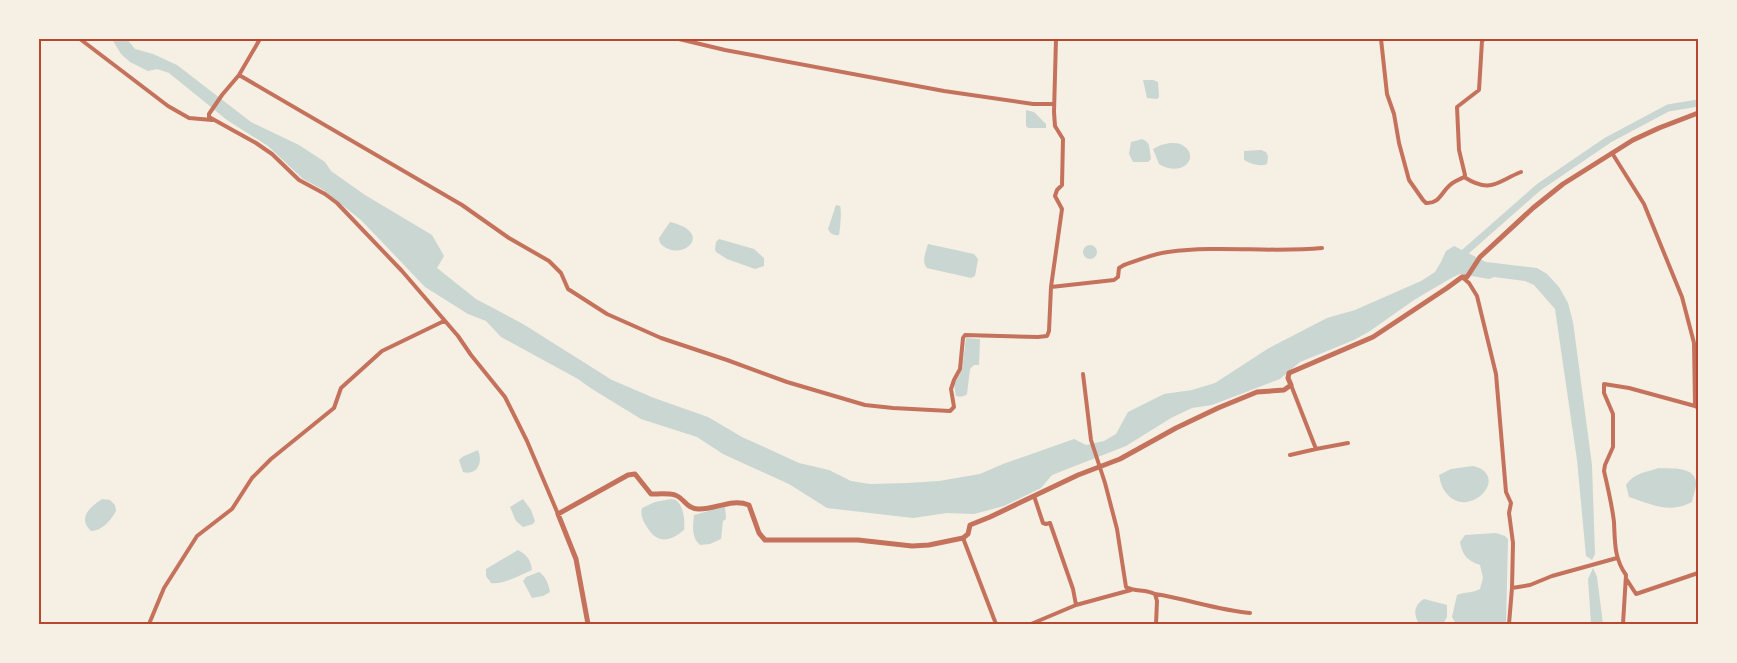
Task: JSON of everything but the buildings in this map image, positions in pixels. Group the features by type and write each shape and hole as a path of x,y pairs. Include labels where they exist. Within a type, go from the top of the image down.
{"street":[{"path":"80,39 168,106 189,118 212,120 256,143 272,154 300,180 337,203 402,270 504,397 527,441 576,559 588,624"},
{"path":"212,120 208,114 240,75 260,39"},
{"path":"680,39 725,50 944,91 1033,104 1054,104"},
{"path":"240,75 462,205 509,238 549,261 561,273 568,289 607,314 661,338 787,382 865,405 950,411 954,407 951,389 960,369 963,338 965,335 1046,336 1049,331 1051,287 1062,208 1055,196 1057,190 1062,186 1064,178 1063,139 1055,126 1056,39"},
{"path":"1381,39 1387,94 1394,114 1399,143 1409,180 1423,200 1430,204 1439,198 1452,183 1464,177"},
{"path":"1464,177 1465,172 1459,150 1456,107 1480,90 1482,41 1484,39"},
{"path":"1316,449 1288,378 1289,372 1373,337 1464,277 1480,257 1563,184 1633,140 1698,113"},
{"path":"1612,153 1644,204 1682,297 1694,343 1697,408 1629,388 1604,384 1604,393 1613,414 1613,447 1604,465 1604,472 1614,522 1614,545 1617,558 1626,575 1623,624"},
{"path":"1464,177 1479,185 1488,186 1498,184 1521,172"},
{"path":"1051,287 1114,280 1118,277 1120,268 1124,264 1167,252 1215,249 1301,250 1322,248"},
{"path":"1464,277 1477,296 1496,374 1506,492 1511,503 1509,513 1513,543 1509,624"},
{"path":"149,624 164,588 197,536 232,509 252,478 281,451 334,408 341,388 382,351 444,320"},
{"path":"1083,374 1091,440 1117,529 1126,587 1131,590"},
{"path":"558,514 628,474 635,474 651,494 677,495 686,505 697,510 730,503 742,502 748,505 753,513 759,533 765,540 858,540 912,546 928,545 963,538 968,534 970,525 1078,475 1120,459 1176,428 1218,408 1257,392 1284,390 1291,385"},
{"path":"1290,455 1348,443"},
{"path":"1034,496 1043,523 1050,523 1073,589 1076,605"},
{"path":"963,538 996,624"},
{"path":"1512,588 1530,585 1552,576 1617,558"},
{"path":"1626,580 1636,594 1698,573"},
{"path":"1031,624 1076,605 1131,590 1150,592 1231,611 1250,613"},
{"path":"1155,594 1157,601 1156,624"}],"shaded area":[{"path":"112,39 127,39 135,49 153,54 177,65 251,122 299,145 325,162 331,171 365,195 432,235 444,256 437,268 476,299 523,324 612,380 654,398 708,417 742,437 799,463 829,470 851,481 870,484 939,481 980,474 1074,439 1086,445 1104,441 1116,434 1128,412 1164,394 1192,390 1215,383 1269,348 1327,318 1355,310 1421,281 1435,272 1446,251 1454,246 1486,262 1537,268 1547,274 1559,287 1568,303 1573,322 1592,465 1595,554 1592,560 1586,556 1577,460 1555,309 1534,285 1525,281 1494,277 1489,279 1460,274 1453,277 1414,300 1354,340 1300,362 1280,379 1212,405 1192,408 1171,418 1126,446 1052,475 1041,488 1004,506 974,514 947,513 913,518 827,508 789,484 723,454 697,437 641,419 578,379 501,337 486,321 468,314 425,287 361,220 322,189 303,179 268,146 227,120 169,73 157,69 148,71 130,62 121,54"},
{"path":"1143,80 1158,82 1159,97 1157,99 1147,98"},
{"path":"1026,110 1034,112 1046,124 1046,128 1028,128 1026,126"},
{"path":"1142,139 1149,145 1151,159 1148,162 1133,162 1129,154 1131,142"},
{"path":"1170,143 1182,145 1187,149 1190,159 1187,164 1176,169 1159,164 1153,149"},
{"path":"1261,150 1266,152 1268,156 1267,164 1256,165 1244,160 1244,151"},
{"path":"836,205 840,206 841,212 839,235 834,235 828,229"},
{"path":"670,222 684,227 691,233 693,239 690,245 677,251 668,249 660,243 659,238"},
{"path":"719,239 754,249 764,258 764,266 755,269 727,259 716,252 716,242"},
{"path":"928,244 974,254 978,259 975,276 971,278 927,268 924,260"},
{"path":"1090,245 1095,247 1097,252 1095,257 1090,259 1085,257 1083,252 1085,247"},
{"path":"966,338 980,339 979,365 974,365 970,369 967,394 959,397 956,396 954,385 962,370"},
{"path":"478,450 480,459 476,470 468,473 463,472 459,460"},
{"path":"1473,466 1483,470 1488,478 1488,485 1484,492 1478,498 1470,501 1461,502 1452,498 1443,488 1439,475 1451,469"},
{"path":"1659,468 1680,469 1694,476 1696,483 1692,502 1683,506 1668,508 1629,497 1626,485 1629,481 1641,474"},
{"path":"102,499 110,500 115,505 116,511 102,527 91,531 85,522 85,517 90,509"},
{"path":"523,499 531,510 535,521 533,524 523,527 516,521 510,507"},
{"path":"676,500 681,506 684,530 669,539 659,539 651,533 644,522 641,511 642,508 655,502"},
{"path":"725,507 726,519 723,521 721,539 710,544 700,545 694,535 694,515"},
{"path":"1496,533 1508,539 1506,624 1456,624 1452,617 1457,595 1480,589 1483,578 1480,565 1466,557 1460,542 1465,535"},
{"path":"518,550 528,558 532,570 507,581 491,583 486,576 486,569"},
{"path":"1593,568 1597,577 1603,624 1591,624 1588,579"},
{"path":"539,572 546,580 550,592 543,596 532,598 523,581 526,577"},
{"path":"1424,599 1447,605 1447,617 1443,624 1418,622 1416,609"}],"waterway":[{"path":"1461,259 1465,252 1539,187 1608,140 1668,108 1698,103"}]}
